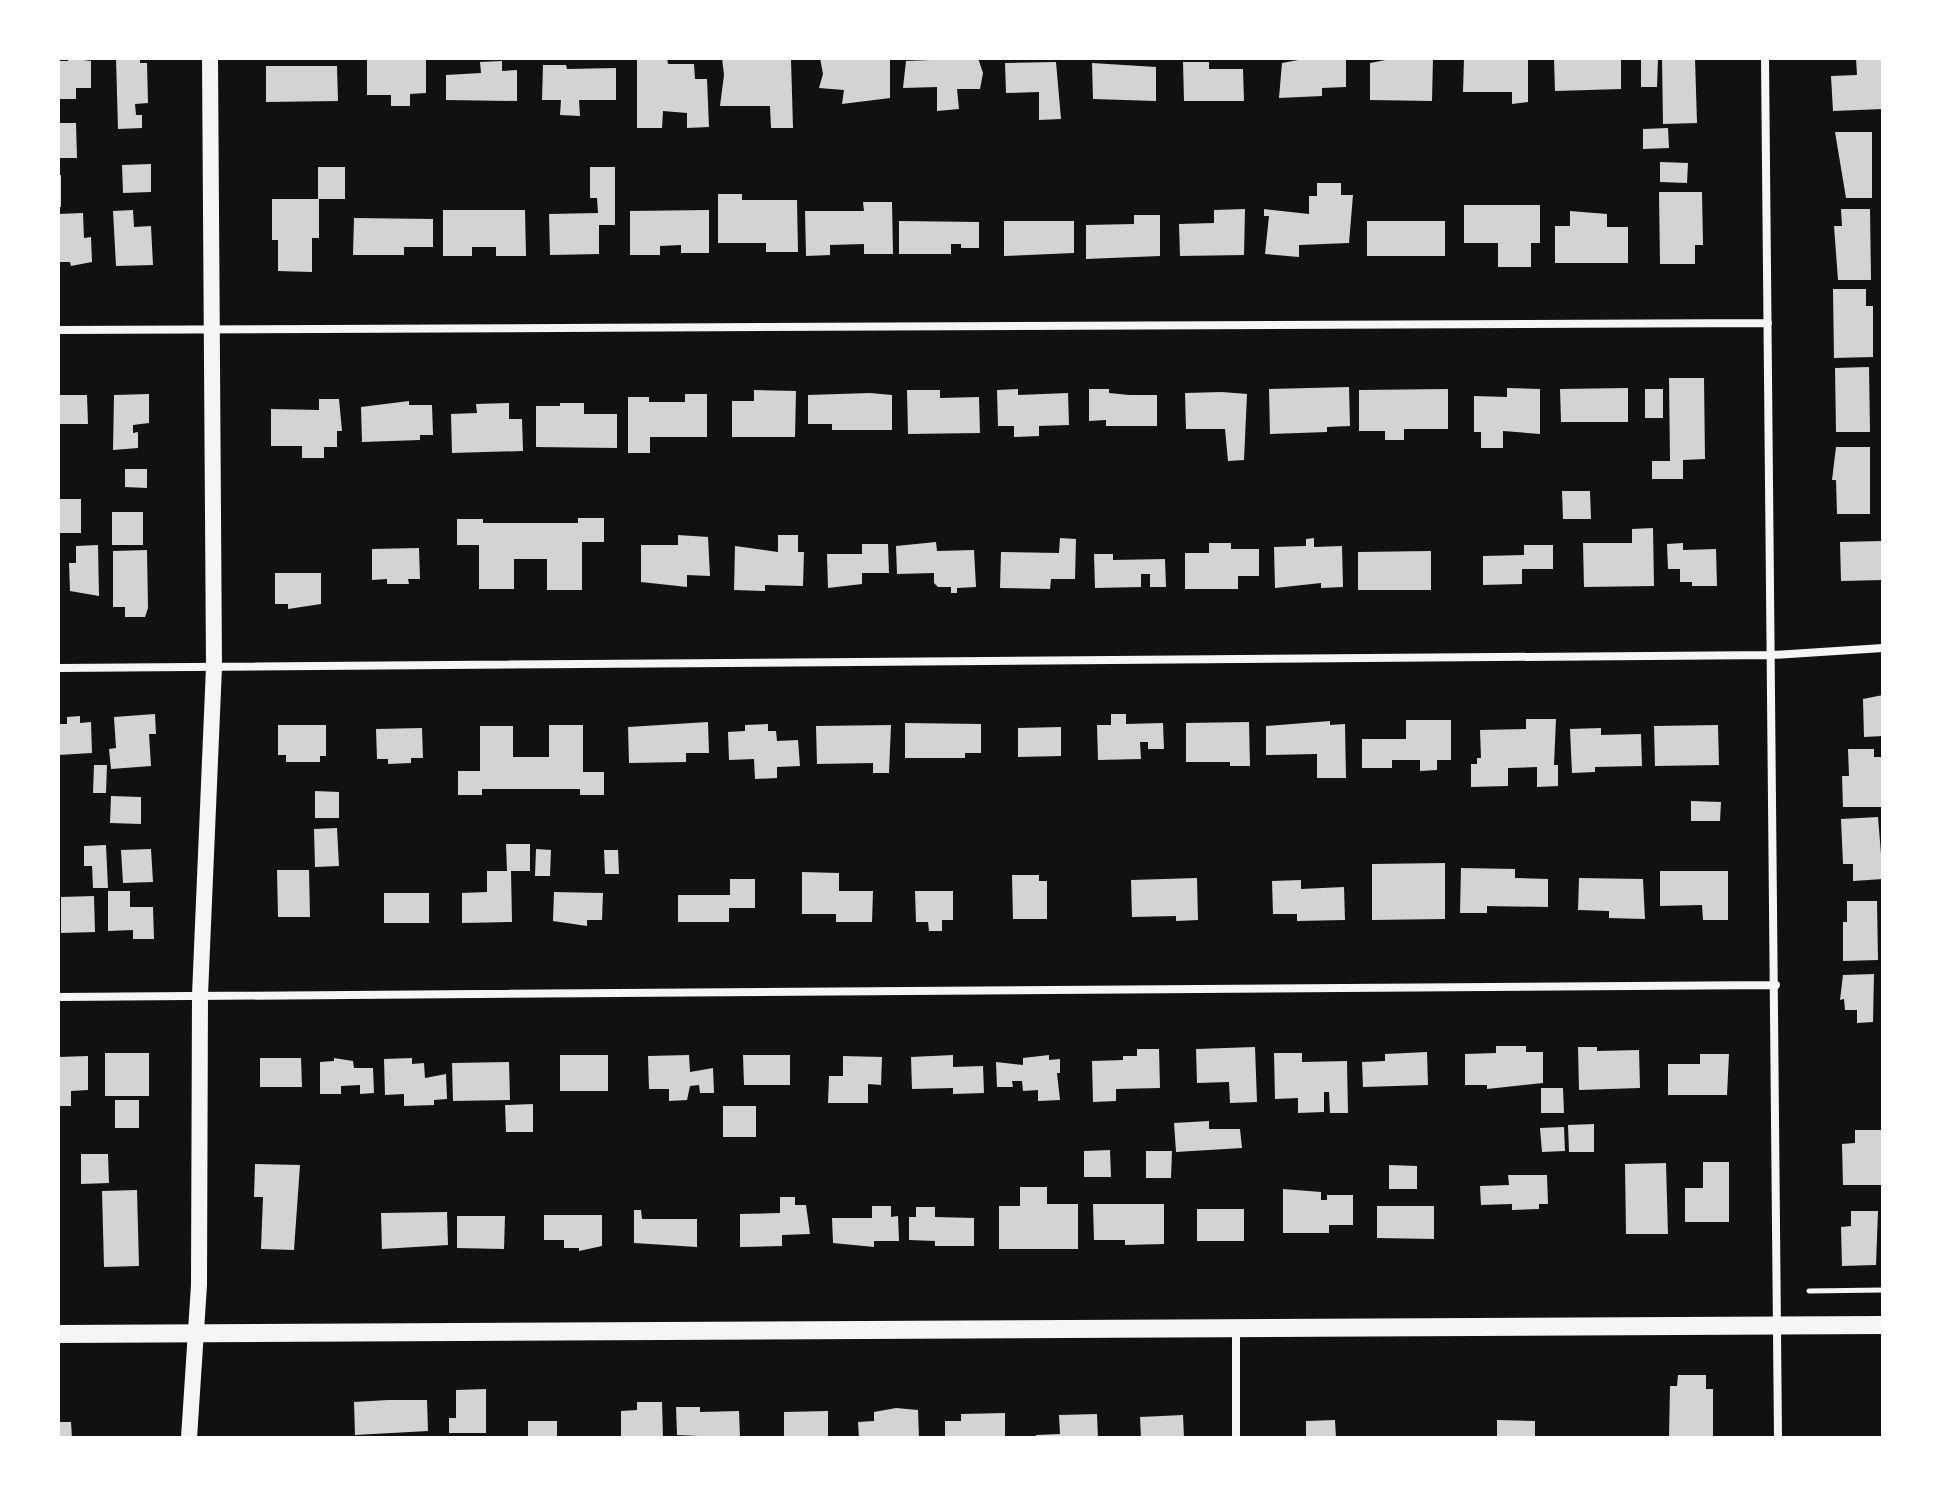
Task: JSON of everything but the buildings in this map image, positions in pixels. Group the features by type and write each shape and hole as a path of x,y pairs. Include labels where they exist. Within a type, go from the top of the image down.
{"main road":[{"path":"189,1438 197,1335 200,995 214,667 210,58"},
{"path":"58,1334 1883,1325"}],"street":[{"path":"1765,58 1778,1438"},
{"path":"58,330 1768,323"},
{"path":"58,668 1773,655 1883,648"},
{"path":"58,997 1776,985"},
{"path":"1236,1327 1236,1438"}],"path":[{"path":"1809,1291 1883,1290"}]}
